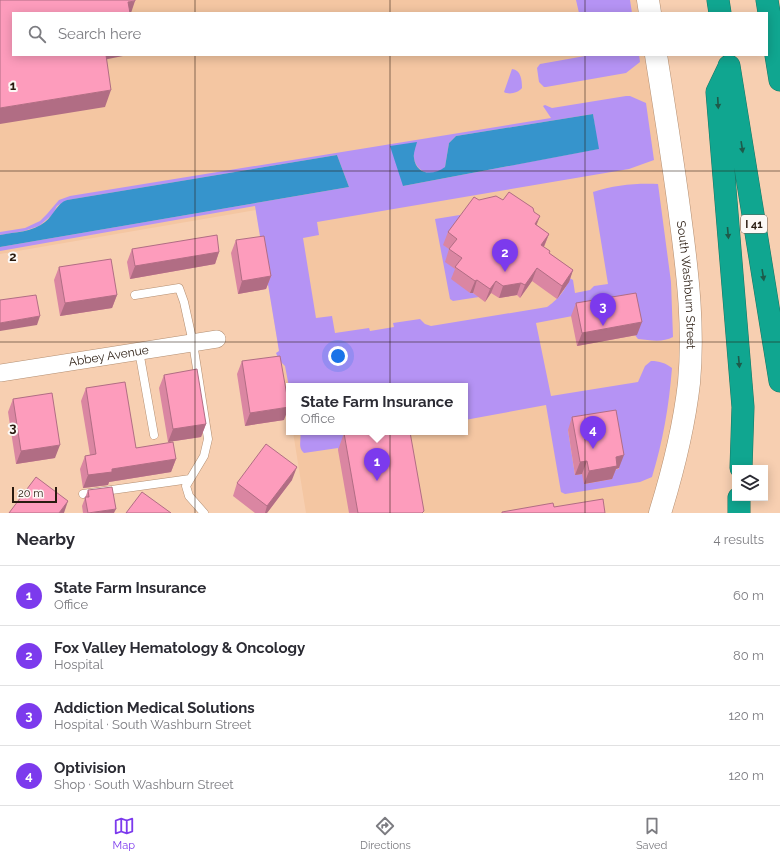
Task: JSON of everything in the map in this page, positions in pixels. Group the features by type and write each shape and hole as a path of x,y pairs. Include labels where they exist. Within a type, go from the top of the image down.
{"highway":[{"path":"718,0 720,12"},
{"path":"767,0 780,80"},
{"path":"728,61 717,92 743,407 741,465"},
{"name":"I 41","path":"728,61 780,381"},
{"path":"739,501 739,513"}],"street":[{"path":"648,0 650,12"},
{"name":"South Washburn Street","path":"656,56 686,260 691,329 689,382 684,419 676,456 660,513"},
{"name":"Abbey Avenue","path":"0,373 216,339"}],"lane":[{"path":"135,294 180,288 193,343 208,439 204,456 186,486 188,496 204,513"},
{"path":"139,351 154,435"},
{"path":"83,494 190,479"}],"shaded area":[{"path":"0,0 648,0 650,12 12,12 12,56 656,56 690,304 660,513 306,513 293,435 468,435 468,383 286,383 286,392 256,210 0,254"},
{"path":"576,0 630,0 632,12 579,12"},
{"path":"585,56 639,56 640,62 626,73 546,87 539,82 537,68 540,64"},
{"path":"512,69 519,73 522,88 516,92 506,93 504,92"},
{"path":"626,96 630,96 646,103 654,160 629,169 317,222 319,235 303,238 316,318 332,316 335,333 369,328 370,331 394,327 393,323 420,319 425,324 431,326 547,307 558,298 564,290 568,277 573,280 575,293 590,290 594,286 608,284 593,192 625,185 658,184 671,282 673,337 660,341 638,339 635,335 630,305 536,323 551,396 638,382 645,366 651,361 657,361 672,368 665,423 656,464 652,477 640,482 565,494 561,492 546,405 468,419 468,383 288,383 285,366 279,360 276,353 279,351 255,206 0,251 0,247 349,187 337,155 67,200 57,206 53,214 39,226 24,231 0,235 0,232 25,228 40,221 59,200 70,196 551,118 543,106 545,105 552,108","holes":["593,114 598,149 403,186 414,151 415,162 422,171 433,174 445,167 449,143 456,136","611,423 619,469 611,470 612,479 585,484 583,474 575,475 568,430"]},
{"path":"466,214 444,245 452,251 457,271 470,293 473,293 479,297 453,301 450,299 435,219"},
{"path":"300,435 405,435 402,439 338,450 338,448 304,453 300,446"}],"water":[{"path":"593,114 599,149 403,186 390,146 417,142 414,154 415,164 422,171 430,173 445,167 449,143 456,136"},
{"path":"337,155 349,187 0,247 0,235 35,228 45,222 58,206 67,200"}],"building":[{"path":"0,0 135,0 128,2 130,12 12,12 12,56 106,56 111,90 0,108"},
{"path":"509,192 533,208 534,212 540,216 535,224 549,234 541,245 550,251 549,253 573,270 562,286 537,268 525,285 521,283 503,286 496,281 490,289 477,280 475,281 455,267 462,258 449,249 457,239 448,232 474,197 479,200 496,196 503,200"},
{"path":"217,235 219,252 135,266 132,249"},
{"path":"264,236 271,276 242,281 236,240"},
{"path":"111,259 117,295 65,303 59,267"},
{"path":"636,293 642,322 582,333 576,303"},
{"path":"36,295 40,316 0,323 0,300"},
{"path":"280,356 286,390 286,407 250,413 242,361"},
{"path":"197,369 206,424 173,429 164,375"},
{"path":"125,382 136,448 173,442 176,459 112,469 112,472 88,475 85,456 96,454 86,388"},
{"path":"52,393 60,445 21,451 13,399"},
{"path":"616,410 624,455 616,457 617,466 589,471 587,461 580,462 572,417"},
{"path":"344,435 411,435 424,511 422,513 358,513"},
{"path":"266,444 297,467 267,506 237,483"},
{"path":"36,477 68,501 59,513 9,513"},
{"path":"112,487 116,509 88,513 85,497 89,497 88,490"},
{"path":"142,492 171,513 126,513"},
{"path":"603,499 605,513 502,513 553,503 554,507"}],"place":[{"name":"Fox Valley Hematology & Oncology","path":"505,272"},
{"name":"Addiction Medical Solutions","path":"603,326"},
{"name":"Optivision","path":"593,449"},
{"name":"State Farm Insurance","path":"377,481"}]}
